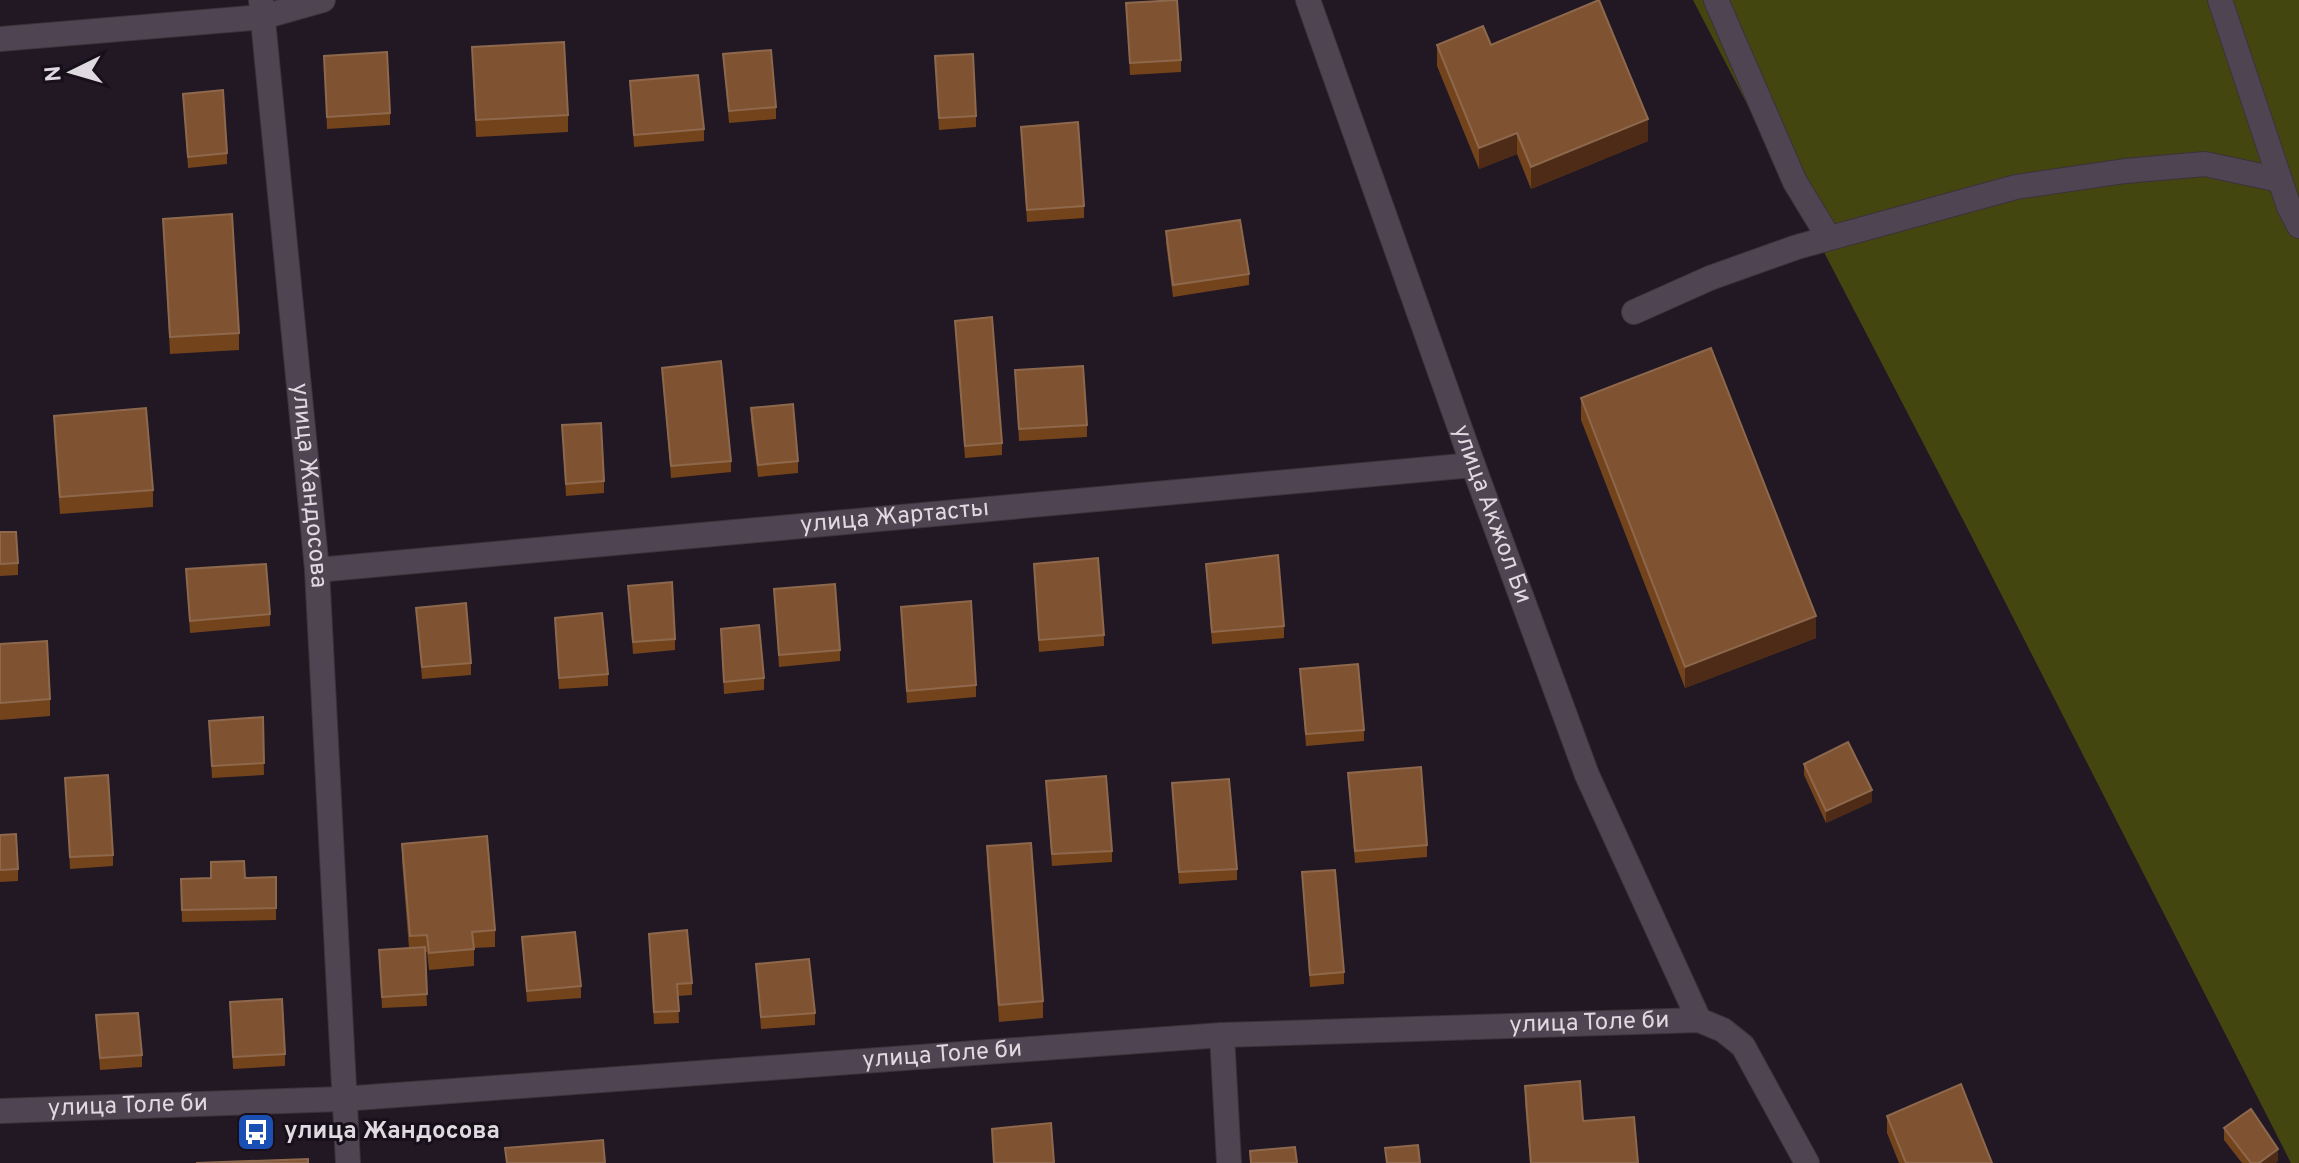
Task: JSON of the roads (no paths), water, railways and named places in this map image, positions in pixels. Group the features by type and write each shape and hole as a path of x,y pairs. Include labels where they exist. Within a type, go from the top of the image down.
{"street":[{"path":"0,39 323,0"},
{"name":"улица Акжол Би","path":"1308,0 1587,775 1699,1020"},
{"path":"1716,0 1795,182 1829,238"},
{"path":"2220,0 2289,207 2299,226"},
{"name":"улица Жандосова","path":"262,8 317,570 342,1099 348,1163"},
{"path":"1634,312 1710,278 1829,238 2016,187 2125,171 2205,164 2280,180"},
{"name":"улица Жартасты","path":"317,570 1473,465"},
{"name":"улица Толе би","path":"0,1111 342,1099 1222,1035 1699,1020 1723,1030 1743,1046 1807,1163"},
{"path":"1222,1035 1229,1163"}],"place":[{"name":"улица Жандосова","path":"256,1132"}]}
